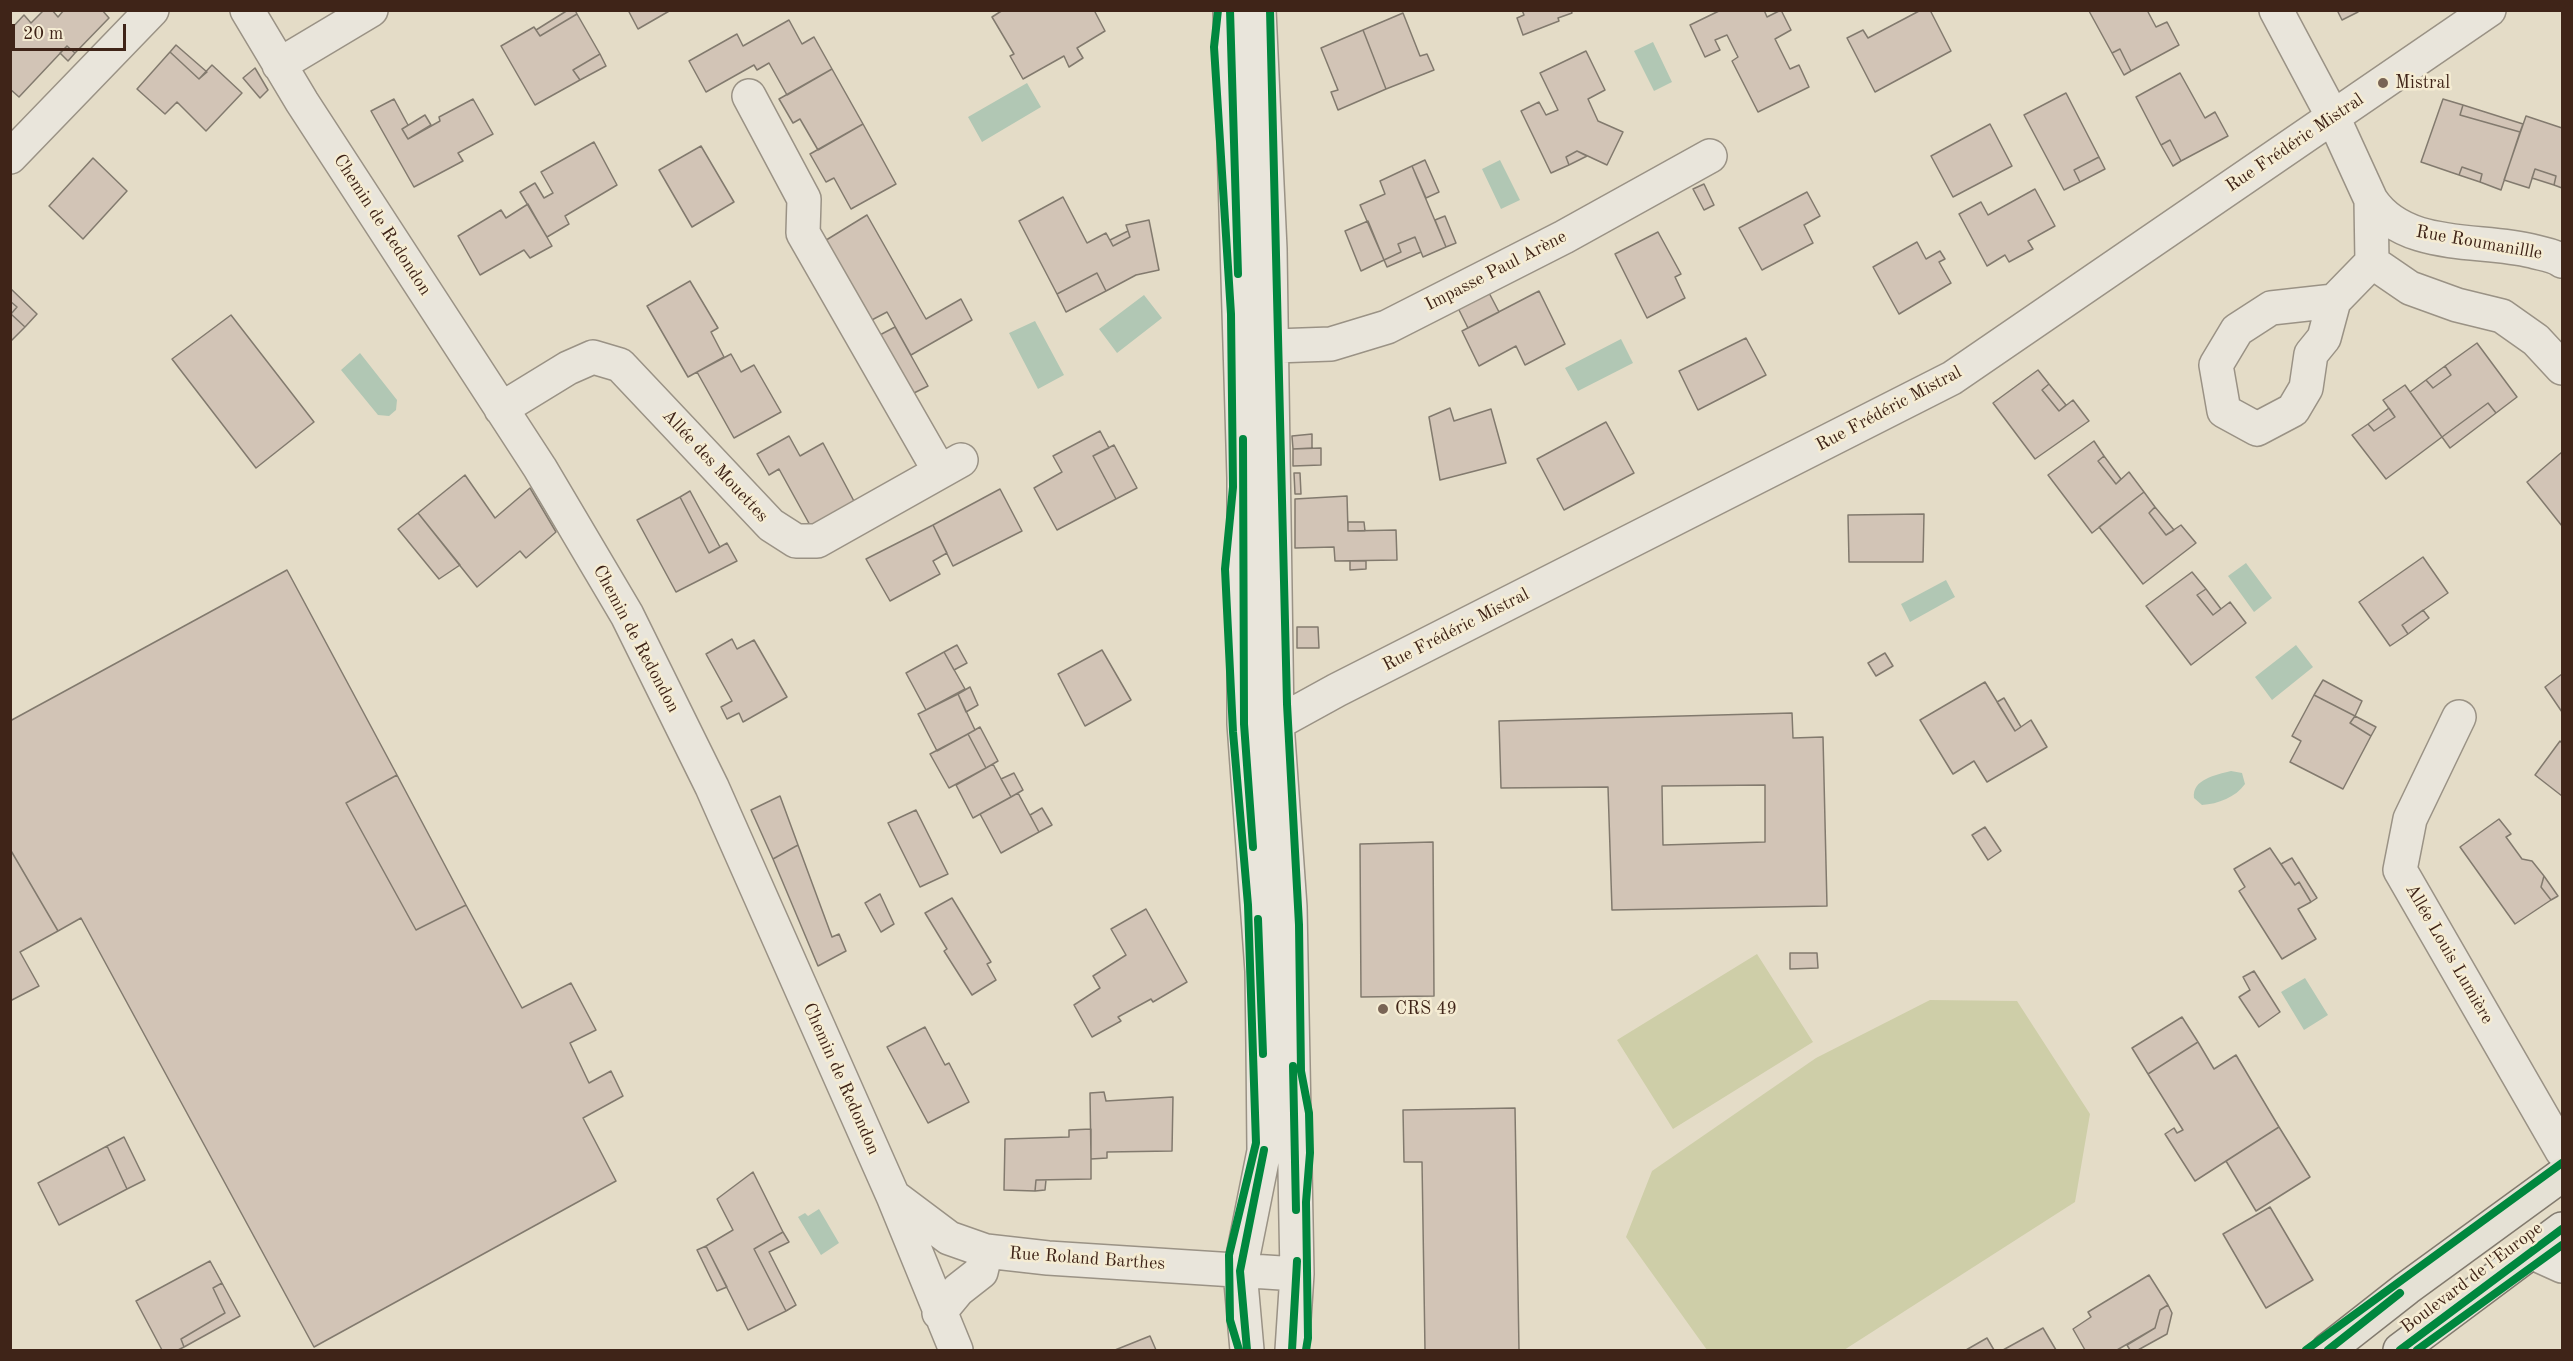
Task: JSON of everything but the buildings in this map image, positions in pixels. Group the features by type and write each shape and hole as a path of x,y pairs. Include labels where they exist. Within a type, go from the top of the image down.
{"main road":[{"name":"Boulevard de l'Europe","path":"2328,1350 2407,1288 2562,1175"},
{"name":"Boulevard de l'Europe","path":"2400,1350 2562,1229"}],"street":[{"path":"10,156 152,10"},
{"name":"Chemin de Redondon","path":"247,10 279,65 540,468 627,615 692,746 893,1196 956,1350"},
{"path":"279,65 371,10"},
{"path":"1230,10 1255,347 1290,907 1297,1274 1292,1350"},
{"path":"1248,1350 1240,1271 1264,1150 1262,971 1244,724 1244,478 1255,347 1270,249 1259,10"},
{"path":"2276,10 2333,117 2372,200 2372,262 2334,301"},
{"name":"Rue Frédéric Mistral","path":"1244,724 1277,723 1337,690 1952,378 2489,10"},
{"name":"Allée des Mouettes","path":"501,409 568,368 593,357 620,365 771,525 796,541 817,541 950,466 803,233 804,199 749,96"},
{"name":"Impasse Paul Arène","path":"1255,347 1331,344 1387,327 1564,237 1710,156"},
{"name":"Rue Roumanillle","path":"2372,200 2379,211 2410,232 2452,241 2505,245 2562,261"},
{"path":"2372,262 2410,288 2457,305 2502,316 2536,339 2562,368"},
{"name":"Allée Louis Lumière","path":"2459,717 2410,819 2400,870 2562,1151"},
{"name":"Rue Roland Barthes","path":"893,1196 949,1238 986,1251 1297,1274"},
{"path":"939,1313 958,1290 981,1272 986,1251"},
{"path":"2531,1252 2562,1266"}],"shaded area":[{"path":"1653,42 1672,82 1654,91 1634,51"},
{"path":"1027,83 1041,107 982,142 968,117"},
{"path":"1500,160 1520,200 1501,209 1482,169"},
{"path":"1144,295 1162,318 1117,353 1099,329"},
{"path":"1035,321 1064,375 1038,389 1009,333"},
{"path":"1621,339 1633,363 1578,391 1565,368"},
{"path":"360,353 397,400 396,410 389,416 378,415 341,370"},
{"path":"2246,563 2272,598 2254,612 2228,576"},
{"path":"1946,580 1955,597 1910,622 1901,604"},
{"path":"2296,645 2313,667 2272,700 2255,677"},
{"path":"2231,771 2242,773 2245,784 2237,793 2226,799 2202,805 2194,798 2194,792 2201,782 2212,776"},
{"path":"1757,954 1813,1042 1673,1129 1617,1040"},
{"path":"2305,978 2328,1015 2304,1030 2281,992"},
{"path":"1930,1000 2017,1001 2090,1114 2075,1202 1844,1350 1707,1350 1626,1237 1652,1171 1816,1058"},
{"path":"819,1209 839,1243 821,1255 798,1217 805,1213 808,1216"}],"cycle path":[{"path":"1218,10 1214,47 1231,314 1233,487 1225,569 1233,732 1248,905 1256,1143 1229,1255 1230,1320 1239,1350"},
{"path":"1230,10 1238,274"},
{"path":"1270,10 1287,704 1299,925 1301,1071 1309,1113 1310,1153 1306,1202 1308,1338 1306,1350"},
{"path":"1243,439 1244,724 1253,847"},
{"path":"1258,919 1263,1054"},
{"path":"1293,1066 1296,1210"},
{"path":"1247,1350 1240,1271 1264,1150"},
{"path":"2306,1350 2562,1163"},
{"path":"2400,1350 2562,1229"},
{"path":"2417,1350 2562,1245"},
{"path":"1292,1350 1297,1261"},
{"path":"2328,1350 2400,1293"}],"place":[{"name":"Mistral","path":"2383,83"},
{"name":"CRS 49","path":"1383,1009"}]}
